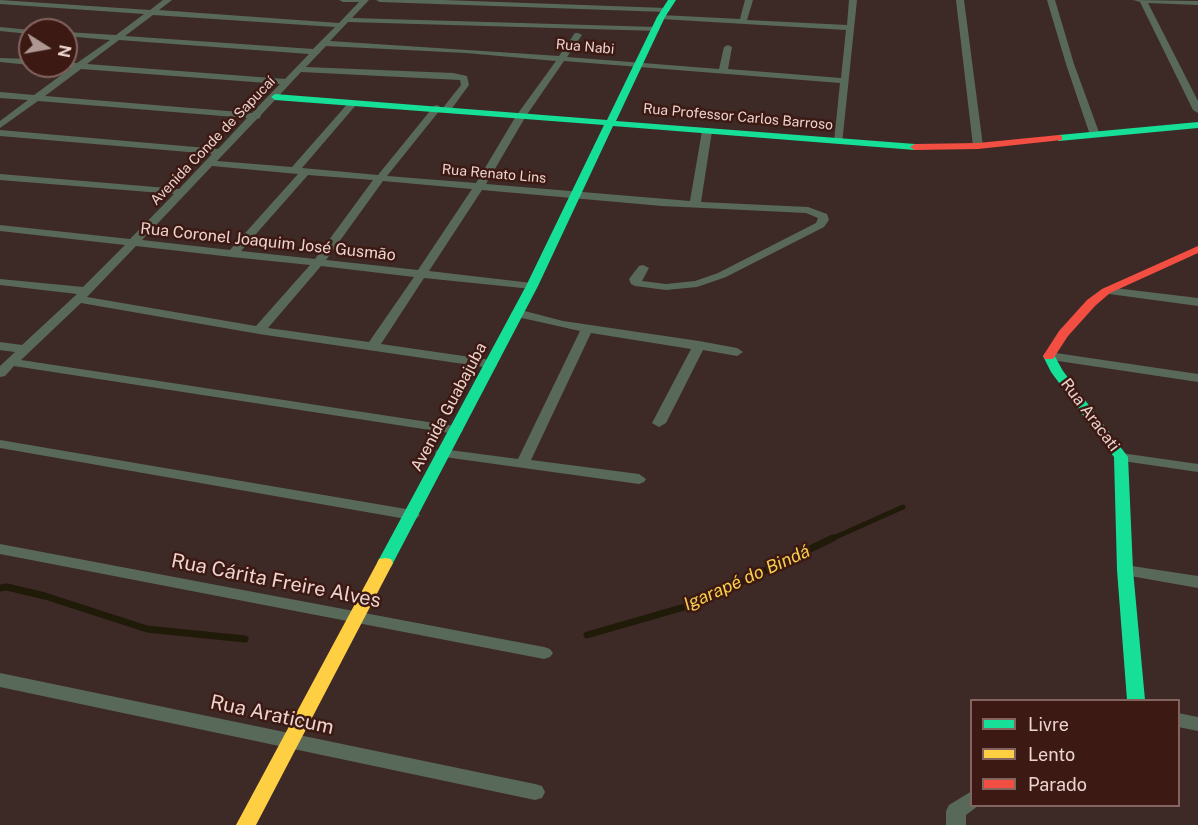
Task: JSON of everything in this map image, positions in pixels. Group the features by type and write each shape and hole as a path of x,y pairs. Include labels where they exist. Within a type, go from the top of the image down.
{"street":[{"path":"0,125 168,0"},
{"path":"343,0 360,0"},
{"name":"Avenida Conde de Sapucaí","path":"0,373 183,192 364,0"},
{"path":"380,0 664,14 850,28"},
{"path":"743,21 749,0"},
{"path":"839,142 853,0"},
{"path":"960,0 978,146"},
{"path":"1051,0 1095,135"},
{"path":"1137,0 1198,3"},
{"path":"1143,0 1198,110"},
{"path":"0,2 151,13 342,22 664,14"},
{"name":"Avenida Guabajuba","path":"246,825 532,286 664,14"},
{"path":"0,29 18,31"},
{"path":"78,35 314,52"},
{"path":"374,345 479,187 521,116 578,35"},
{"name":"Rua Nabi","path":"323,43 560,58 844,81"},
{"path":"723,72 728,47"},
{"path":"0,60 18,61"},
{"path":"80,66 288,82"},
{"path":"259,330 318,263 381,177 466,81 459,76 299,69"},
{"path":"0,95 257,116"},
{"name":"Rua Professor Carlos Barroso","path":"275,97 921,147 978,146 1198,125"},
{"path":"232,254 353,103"},
{"path":"695,204 707,131"},
{"path":"0,133 220,152"},
{"name":"Rua Renato Lins","path":"210,163 576,195 814,211 823,216 824,220 820,225 722,275 697,284 666,287 639,284 635,282 635,279 643,268"},
{"path":"0,177 183,192"},
{"name":"Rua Coronel Joaquim José Gusmão","path":"0,228 532,286"},
{"path":"1198,249 1106,291 1091,303 1063,334 1049,356 1198,378"},
{"path":"0,282 81,295 259,330 374,345 491,364"},
{"path":"1106,291 1198,302"},
{"path":"517,313 587,329 737,352"},
{"path":"523,463 587,329"},
{"path":"659,423 699,345"},
{"path":"0,346 25,349"},
{"name":"Rua Aracati","path":"1049,356 1057,372 1121,457 1125,570 1136,699"},
{"path":"11,362 456,430"},
{"path":"0,444 412,515"},
{"path":"442,453 639,479"},
{"path":"1121,457 1198,468"},
{"name":"Rua Cárita Freire Alves","path":"0,549 544,653"},
{"path":"1125,570 1198,582"},
{"name":"Rua Araticum","path":"0,680 535,792"},
{"path":"1180,720 1198,724"},
{"path":"956,825 956,811 969,800"}],"waterway":[{"name":"Igarapé do Bindá","path":"829,540 903,507"},
{"name":"Igarapé do Bindá","path":"587,635 695,604 833,538"},
{"name":"Igarapé do Bindá","path":"0,588 7,587 45,596 147,629 245,639"}],"traffic: fast":[{"path":"385,563 532,286 661,17 672,0"},
{"path":"275,97 915,147"},
{"path":"1059,138 1198,125"},
{"path":"1049,356 1057,372 1121,457 1125,570 1136,699"}],"traffic: slow":[{"path":"246,825 385,563"}],"traffic: jam":[{"path":"915,147 978,146 1059,138"},
{"path":"1049,356 1063,334 1091,303 1106,291 1198,249"}]}
